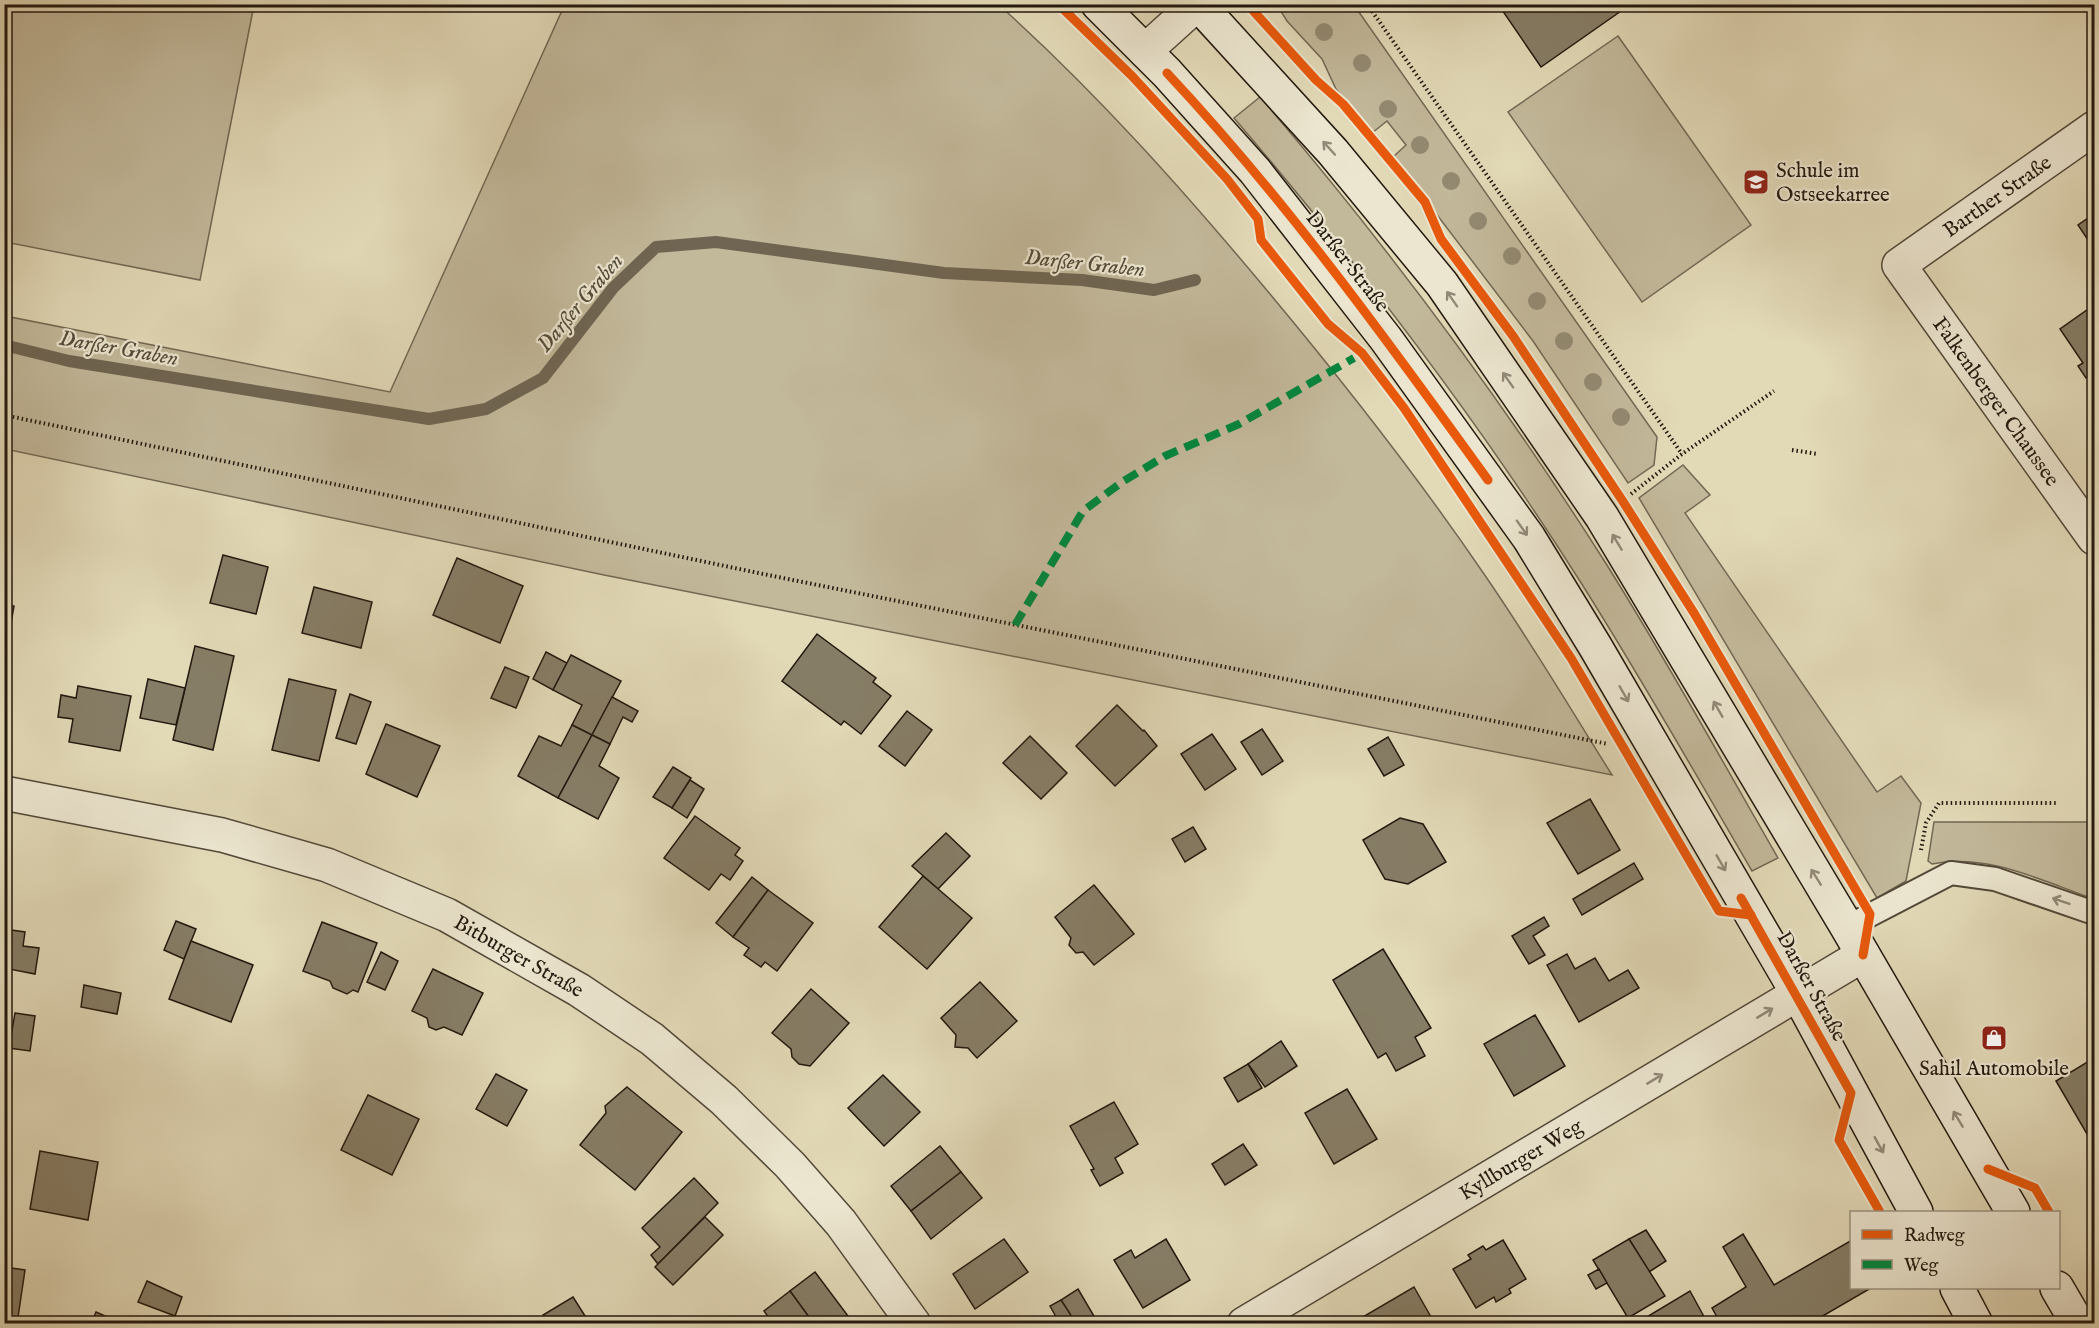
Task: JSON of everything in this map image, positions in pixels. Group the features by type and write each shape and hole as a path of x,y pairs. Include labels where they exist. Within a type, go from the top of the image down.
{"main road":[{"name":"Darßer Straße","path":"1098,4 1145,51 1255,171 1386,339 1529,538 1595,645 1798,994 1915,1211"},
{"path":"1145,51 1198,4 1334,152 1442,284 1602,517 1847,927 2012,1211"},
{"name":"Barther Straße","path":"1899,265 2094,128"},
{"name":"Falkenberger Chaussee","path":"1899,265 2094,537"},
{"name":"Bitburger Straße","path":"4,793 222,835 327,865 447,915 579,990 652,1039 724,1100 771,1146 841,1223 914,1323"},
{"name":"Darßer Straße","path":"1798,994 1863,955"},
{"name":"Kyllburger Weg","path":"1244,1323 1798,994"},
{"path":"1958,1289 1976,1323"},
{"path":"2058,1289 2078,1323"}],"lane":[{"path":"1847,927 1914,890 1951,873 1995,879 2094,913"}],"path":[{"path":"1367,4 1682,454"},
{"path":"1622,500 1682,454 1774,391"},
{"path":"4,416 768,575 1605,744 1618,740"},
{"path":"1792,450 1818,454"},
{"path":"1914,890 1926,823 1939,803 2057,803"}],"shaded area":[{"path":"4,5 254,5 200,280 5,242"},
{"path":"562,5 999,5 1071,73 1173,181 1270,294 1353,397 1433,502 1484,574 1612,775 604,575 5,449 5,316 390,392 564,6"},
{"path":"1277,5 1354,5 1657,437 1654,465 1628,483 1533,341 1393,157 1406,145 1387,121 1372,133 1336,89 1322,59 1287,21"},
{"path":"1618,36 1751,225 1642,302 1508,112"},
{"path":"1260,97 1397,265 1525,441 1628,599 1778,858 1752,871 1601,614 1498,458 1371,285 1234,118"},
{"path":"1683,465 1710,495 1685,513 1877,792 1901,776 1921,803 1906,881 1877,898 1639,498"},
{"path":"1934,822 2094,822 2094,899 2035,877 1994,865 1974,862 1932,864 1928,861"}],"building":[{"path":"1498,4 1631,4 1541,67"},
{"path":"2094,214 2094,249 2078,225"},
{"path":"2094,305 2094,372 2086,378 2078,366 2083,363 2060,329"},
{"path":"223,555 268,567 256,614 210,603"},
{"path":"457,558 523,586 500,643 433,615"},
{"path":"314,587 372,602 361,648 302,633"},
{"path":"4,604 14,606 4,662"},
{"path":"817,634 876,678 873,682 891,696 861,734 844,721 841,725 782,681"},
{"path":"195,646 234,656 213,750 173,740"},
{"path":"546,652 567,663 553,690 533,679"},
{"path":"571,655 621,681 592,735 572,725 582,705 553,690"},
{"path":"505,667 529,677 516,708 491,698"},
{"path":"148,679 185,688 176,725 140,718"},
{"path":"289,679 336,690 319,761 272,750"},
{"path":"78,686 131,696 120,751 69,742 73,719 58,717 61,695 76,698"},
{"path":"350,694 371,702 356,744 336,738"},
{"path":"612,697 638,711 632,722 623,717 610,744 592,735"},
{"path":"1117,705 1144,730 1157,746 1115,786 1076,746"},
{"path":"907,711 932,730 905,766 879,746"},
{"path":"386,724 440,746 417,797 366,774"},
{"path":"572,725 592,735 558,798 518,776 539,736 561,746"},
{"path":"1262,729 1283,761 1262,775 1241,742"},
{"path":"1212,734 1236,769 1205,790 1181,754"},
{"path":"592,735 610,744 599,766 619,778 598,819 558,798"},
{"path":"1030,736 1067,773 1041,799 1003,763"},
{"path":"1388,737 1404,765 1384,776 1368,749"},
{"path":"673,767 691,778 672,808 653,797"},
{"path":"690,780 704,789 687,818 672,808"},
{"path":"1590,799 1620,850 1578,874 1547,823"},
{"path":"695,816 740,848 735,855 743,861 730,880 721,874 709,890 664,858"},
{"path":"1400,818 1423,824 1446,862 1408,884 1385,879 1363,840"},
{"path":"1193,827 1206,849 1185,862 1172,839"},
{"path":"946,833 970,856 938,889 912,866"},
{"path":"1634,863 1643,879 1582,915 1573,899"},
{"path":"923,876 972,918 927,969 879,927"},
{"path":"752,877 768,890 733,937 716,923"},
{"path":"1094,885 1134,934 1094,965 1083,952 1076,953 1069,945 1071,938 1055,917"},
{"path":"768,890 813,923 777,971 765,962 761,967 744,955 749,948 733,937"},
{"path":"1544,917 1549,926 1533,936 1545,955 1529,964 1512,936"},
{"path":"176,921 196,929 184,959 164,950"},
{"path":"322,922 377,943 358,992 353,990 347,994 333,988 330,981 303,971"},
{"path":"4,929 25,932 23,946 39,948 35,974 4,968"},
{"path":"191,941 253,965 231,1022 169,999"},
{"path":"1383,949 1431,1028 1415,1037 1425,1056 1396,1071 1386,1053 1378,1058 1333,980"},
{"path":"381,952 398,961 385,990 367,982"},
{"path":"1567,954 1575,969 1595,958 1609,981 1628,970 1639,988 1579,1022 1547,965"},
{"path":"433,969 483,993 462,1035 444,1027 436,1030 429,1027 427,1018 412,1011"},
{"path":"980,982 1017,1021 977,1058 968,1048 955,1047 956,1035 941,1018"},
{"path":"84,985 121,993 117,1014 81,1007"},
{"path":"811,989 849,1023 810,1066 799,1064 792,1057 791,1049 772,1033"},
{"path":"15,1013 35,1016 30,1051 9,1048"},
{"path":"1535,1015 1565,1066 1514,1096 1484,1044"},
{"path":"1281,1041 1297,1066 1265,1087 1248,1064"},
{"path":"2094,1058 2094,1146 2056,1081"},
{"path":"1248,1064 1262,1088 1238,1102 1224,1078"},
{"path":"496,1074 527,1090 507,1126 476,1109"},
{"path":"883,1075 920,1112 884,1146 848,1108"},
{"path":"627,1087 682,1132 635,1190 580,1145 606,1113 605,1106"},
{"path":"1347,1089 1377,1139 1334,1164 1305,1113"},
{"path":"368,1095 419,1119 392,1175 341,1150"},
{"path":"1114,1102 1138,1144 1115,1158 1123,1173 1100,1186 1091,1170 1094,1169 1070,1126"},
{"path":"1243,1144 1257,1165 1225,1185 1212,1164"},
{"path":"940,1146 961,1172 911,1211 891,1186"},
{"path":"40,1151 98,1162 88,1220 30,1209"},
{"path":"961,1172 982,1198 931,1239 911,1211"},
{"path":"694,1178 718,1203 658,1264 651,1255 660,1247 642,1228"},
{"path":"705,1217 723,1235 673,1285 655,1267"},
{"path":"1646,1230 1666,1261 1649,1272 1629,1239"},
{"path":"1743,1234 1774,1285 1850,1241 1850,1289 1869,1289 1809,1324 1721,1324 1712,1308 1746,1287 1723,1247"},
{"path":"1004,1239 1028,1272 975,1309 953,1274"},
{"path":"1166,1239 1190,1280 1143,1308 1114,1260 1131,1250 1135,1258"},
{"path":"1629,1239 1665,1296 1628,1318 1593,1260"},
{"path":"1503,1240 1526,1279 1509,1289 1511,1293 1496,1302 1494,1297 1476,1308 1453,1269 1471,1259 1468,1255 1483,1246 1486,1250"},
{"path":"4,1267 25,1270 17,1324 4,1324"},
{"path":"1599,1269 1607,1283 1596,1289 1588,1275"},
{"path":"815,1272 854,1324 814,1324 790,1291"},
{"path":"147,1281 182,1297 175,1316 138,1302"},
{"path":"1414,1287 1435,1324 1358,1324 1356,1321"},
{"path":"1078,1289 1098,1324 1076,1324 1061,1300"},
{"path":"790,1291 814,1324 773,1324 764,1311"},
{"path":"1690,1291 1708,1324 1635,1324"},
{"path":"573,1297 587,1319 580,1324 560,1324 557,1318 548,1323 543,1315"},
{"path":"1061,1300 1076,1323 1060,1324 1050,1306"},
{"path":"96,1312 123,1324 91,1324"}],"waterway":[{"name":"Darßer Graben","path":"4,345 69,361 429,419 486,409 543,378 613,288 656,247 716,242 944,273 1082,280 1154,290 1195,280"}],"marked path":[{"path":"1015,625 1083,511 1122,482 1165,456 1239,424 1354,358"}],"cycle path":[{"path":"1058,4 1132,76 1227,179 1258,219 1261,240 1328,324 1362,353 1404,408 1571,658 1719,911 1751,915"},
{"path":"1247,4 1316,80 1343,104 1425,202 1441,239 1513,336 1622,500 1694,613 1870,914 1863,955"},
{"path":"1167,73 1211,121 1294,220 1488,480"},
{"path":"1741,898 1851,1093 1839,1140 1879,1211"},
{"path":"1988,1169 2035,1188 2048,1211"}],"place":[{"name":"Schule im Ostseekarree","path":"1756,182"},
{"name":"Sahil Automobile","path":"1994,1038"}]}
